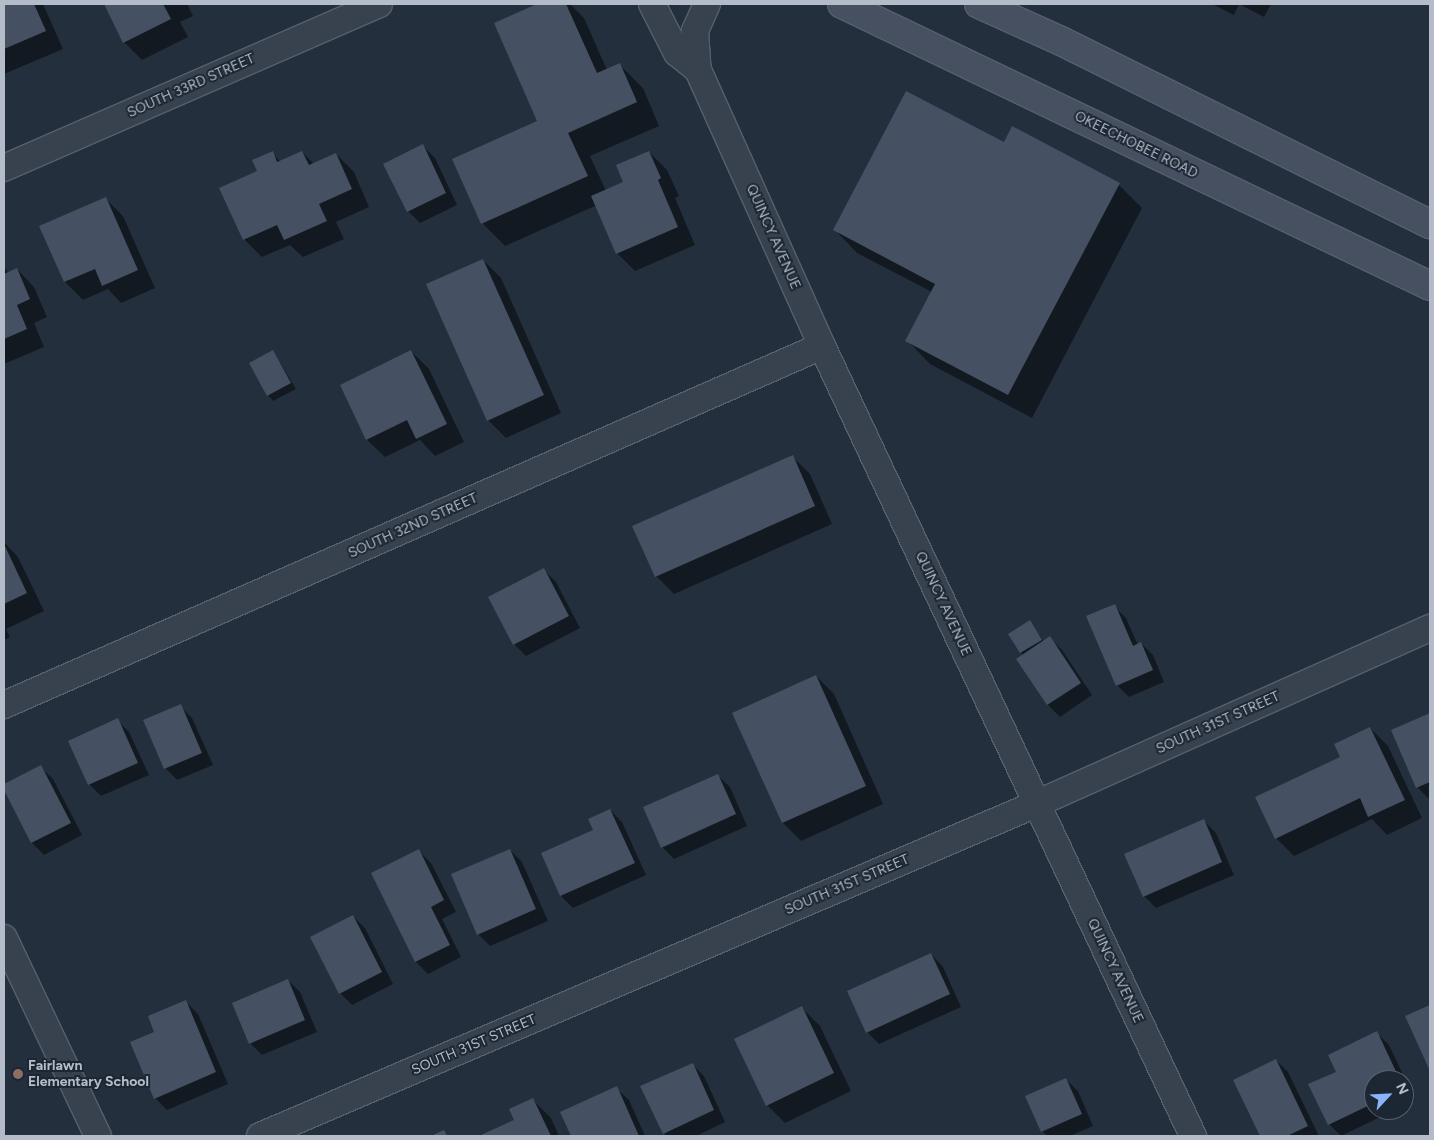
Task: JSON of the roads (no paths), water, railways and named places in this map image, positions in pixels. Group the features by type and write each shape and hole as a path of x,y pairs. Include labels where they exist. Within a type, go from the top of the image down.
{"main road":[{"name":"OKEECHOBEE ROAD","path":"842,4 1430,286"},
{"path":"979,4 1061,41 1430,224"}],"street":[{"name":"SOUTH 33RD STREET","path":"4,168 379,4"},
{"name":"QUINCY AVENUE","path":"652,4 677,53 698,70"},
{"name":"QUINCY AVENUE","path":"707,4 695,31 698,70 822,346 1193,1136"},
{"name":"SOUTH 32ND STREET","path":"4,706 822,346"},
{"name":"SOUTH 31ST STREET","path":"260,1136 1036,804 1430,628"},
{"path":"4,938 98,1136"}],"place":[{"name":"Fairlawn Elementary School","path":"18,1074"}]}
